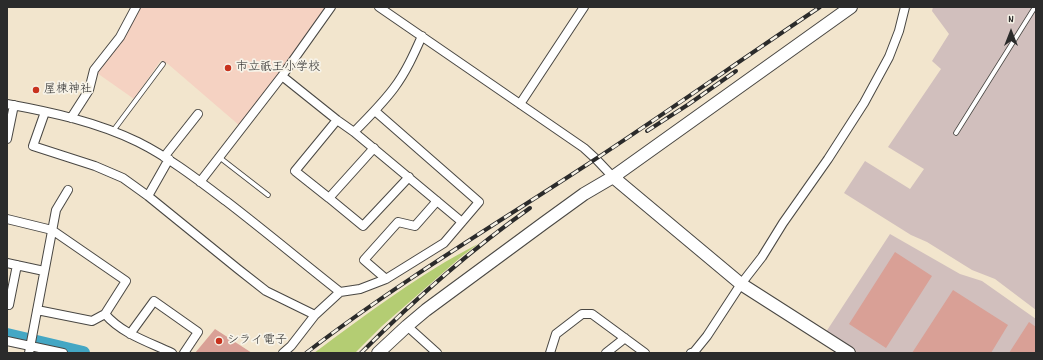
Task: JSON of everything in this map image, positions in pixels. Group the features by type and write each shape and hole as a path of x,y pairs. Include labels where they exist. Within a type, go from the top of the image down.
{"street":[{"path":"71,118 89,90 94,70 120,37 136,7"},
{"path":"200,182 282,76 331,7"},
{"path":"379,7 584,148 596,158 612,176 741,284 849,353"},
{"path":"520,104 584,7"},
{"path":"378,353 407,326 544,223 851,7"},
{"path":"693,353 707,336 741,284 762,256 864,103 889,57 899,32 905,7"},
{"path":"354,132 375,111 394,87 411,60 422,36"},
{"path":"282,76 374,148 462,222"},
{"path":"7,139 11,104 71,118 138,142 167,158 200,182 340,292"},
{"path":"283,353 291,346 315,315 340,292 360,289 386,279 444,244 479,202 375,111"},
{"path":"45,112 34,146 95,166 123,178 148,196 266,291 315,315"},
{"path":"148,196 167,158 198,114"},
{"path":"337,120 295,171 363,226 409,177"},
{"path":"329,198 374,148"},
{"path":"30,347 56,210 68,190"},
{"path":"386,279 364,260 398,222 416,226 437,201"},
{"path":"7,219 52,230 126,281 104,314 92,321 37,310"},
{"path":"7,263 44,271"},
{"path":"7,304 9,305 17,265"},
{"path":"130,334 154,301 198,332 184,353"},
{"path":"104,314 113,323 130,334 172,353"},
{"path":"550,353 556,334 582,314 592,314 645,353"},
{"path":"407,326 437,353"},
{"path":"606,353 625,338"},
{"path":"7,341 57,352"}],"lane":[{"path":"956,133 1035,7"},
{"path":"113,132 163,64"},
{"path":"219,157 268,195"}],"shaded area":[{"name":"市立祇王小学校","path":"140,7 325,7 308,35 240,126 168,64 161,60 134,99 97,73 131,26"},
{"path":"933,7 1036,7 1036,310 995,279 972,270 927,242 911,235 844,193 865,161 910,189 924,169 888,147 941,69 932,61 949,34 932,11"},
{"path":"890,234 960,274 982,281 1036,319 1036,353 858,353 826,332"}],"green space":[{"path":"478,244 382,326 355,353 314,353 414,281"}],"building":[{"path":"895,252 932,276 886,348 849,324"},
{"path":"953,290 1008,325 991,353 912,353"},
{"path":"1029,322 1036,327 1036,353 1009,353"},
{"name":"シライ電子","path":"215,329 252,353 195,353"}],"waterway":[{"path":"7,335 83,353"}],"railway":[{"path":"306,353 410,279 617,145 820,7"},
{"path":"647,131 736,71"},
{"path":"361,353 442,277 485,241 530,208"}],"place":[{"name":"市立祇王小学校","path":"228,68"},
{"name":"屋棟神社","path":"36,90"},
{"name":"シライ電子","path":"219,341"}]}
